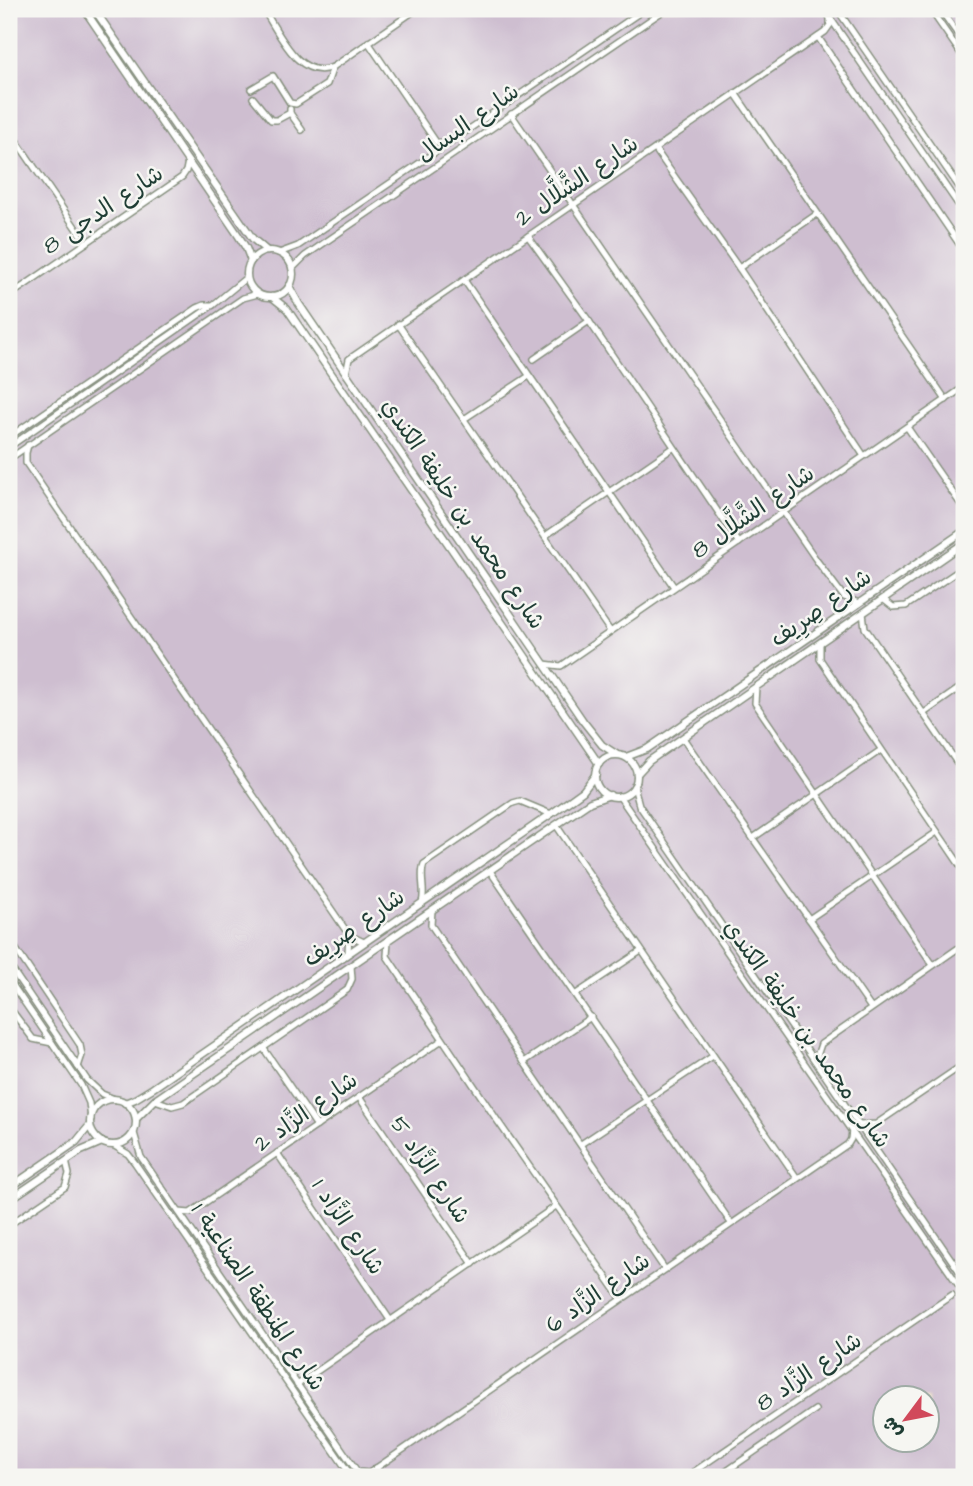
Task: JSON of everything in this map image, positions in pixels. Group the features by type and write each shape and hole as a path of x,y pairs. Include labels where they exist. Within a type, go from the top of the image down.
{"main road":[{"path":"84,9 188,160 246,248 251,261"},
{"path":"94,9 253,239 267,251 279,253 290,263 292,269 289,286 279,295 272,297 258,294 249,284 247,277 251,261 255,256 267,251"},
{"name":"شارع محمد بن خليفة الكندي","path":"289,286 334,357 558,685 593,735 616,754"},
{"name":"شارع محمد بن خليفة الكندي","path":"272,297 280,302 292,318 599,764"},
{"name":"شارع صِرِيف","path":"626,757 647,749 964,531"},
{"name":"شارع صِرِيف","path":"637,774 649,761 964,543"},
{"path":"616,754 631,761 637,774 630,791 619,796 610,795 599,787 596,774 604,759 616,754"},
{"name":"شارع صِرِيف","path":"125,1102 153,1088 551,814 583,791 596,774"},
{"name":"شارع صِرِيف","path":"136,1119 155,1100 556,825 590,802 610,795"},
{"path":"9,1188 76,1142 97,1106 110,1100 125,1102 136,1119 134,1133 125,1142 113,1145 102,1142 92,1132 90,1122"},
{"path":"9,1200 86,1148 102,1142"}],"street":[{"path":"263,9 298,61 312,70 333,67 417,9"},
{"name":"شارع البسال","path":"279,253 298,246 645,9"},
{"name":"شارع البسال","path":"292,269 313,251 666,9"},
{"path":"824,9 964,213"},
{"path":"837,9 964,194"},
{"path":"930,9 964,58"},
{"path":"940,9 964,43"},
{"path":"825,32 830,25 830,17"},
{"path":"825,32 841,33"},
{"name":"شارع الشَّلَّال 2","path":"349,359 825,32"},
{"path":"818,37 964,251"},
{"path":"368,41 436,142 434,153"},
{"path":"253,98 271,120 277,120 290,113 293,104 326,85 331,78 333,67"},
{"path":"323,70 331,78"},
{"path":"251,89 273,76 293,104"},
{"path":"735,93 946,400"},
{"path":"290,113 302,130"},
{"path":"511,114 844,597 860,602"},
{"path":"9,131 86,243"},
{"path":"436,142 448,144"},
{"path":"9,154 20,147"},
{"path":"655,149 739,268 864,456"},
{"name":"شارع الدجى 8","path":"9,296 182,177 188,160"},
{"name":"شارع الدجى 8","path":"182,177 199,177"},
{"path":"739,268 817,214"},
{"path":"528,236 589,321 739,543"},
{"path":"9,447 213,305 247,277"},
{"path":"464,280 674,587"},
{"path":"9,459 243,298 258,294"},
{"path":"9,437 197,308 213,305"},
{"path":"534,359 589,321"},
{"path":"398,324 610,631"},
{"path":"334,357 349,359 346,374"},
{"path":"464,419 529,376"},
{"name":"شارع الشَّلَّال 8","path":"561,666 964,387"},
{"path":"908,427 964,509"},
{"path":"26,463 29,445"},
{"path":"545,537 673,448"},
{"path":"9,459 26,463 349,935 363,942"},
{"path":"883,599 893,607 906,606 964,567"},
{"path":"844,597 845,612"},
{"path":"863,613 865,628 964,773"},
{"path":"848,624 865,628"},
{"path":"820,643 820,659 964,871"},
{"path":"805,654 820,659"},
{"path":"544,664 561,666 558,685"},
{"path":"923,713 964,685"},
{"path":"757,687 755,703 933,965"},
{"path":"739,699 755,703"},
{"path":"683,738 871,1008"},
{"path":"753,838 881,751"},
{"name":"شارع محمد بن خليفة الكندي","path":"634,786 639,805 964,1278"},
{"name":"شارع محمد بن خليفة الكندي","path":"619,796 964,1295"},
{"path":"422,903 423,867 454,843 513,803 520,801 551,814"},
{"path":"556,825 797,1178"},
{"path":"808,919 937,832"},
{"path":"490,871 731,1223"},
{"path":"432,910 431,925 664,1268"},
{"path":"415,922 431,925"},
{"path":"348,953 349,935"},
{"path":"9,939 81,1048 78,1067"},
{"path":"387,956 388,941"},
{"path":"805,1044 821,1044 964,944"},
{"path":"372,952 379,951 387,956 621,1298"},
{"path":"576,994 642,951"},
{"path":"9,965 95,1089 117,1100"},
{"path":"155,1100 172,1107 183,1103 264,1049 347,990 352,979 351,966"},
{"path":"9,980 87,1095 90,1122"},
{"path":"9,1007 33,1039 52,1043"},
{"path":"523,1062 591,1017"},
{"name":"شارع الزَّاد 2","path":"190,1213 442,1040"},
{"path":"816,1059 821,1044"},
{"path":"264,1049 317,1126"},
{"path":"581,1144 713,1056"},
{"path":"860,1125 876,1124 964,1064"},
{"name":"شارع الزَّاد 5","path":"359,1097 473,1264"},
{"path":"871,1141 876,1124"},
{"path":"852,1130 848,1144 862,1145"},
{"name":"شارع المنطقة الصناعية 1","path":"134,1133 139,1153 359,1474"},
{"name":"شارع الزَّاد 6","path":"359,1474 369,1475 664,1268 848,1144"},
{"name":"شارع المنطقة الصناعية 1","path":"113,1145 128,1154 135,1163 352,1477"},
{"name":"شارع الزَّاد 1","path":"277,1153 390,1320"},
{"path":"9,1224 65,1186 69,1174 66,1161"},
{"path":"297,1385 556,1206"},
{"path":"179,1212 190,1213 189,1228"},
{"path":"913,1219 919,1217 934,1233"},
{"path":"956,1281 952,1295 964,1295"},
{"name":"شارع الزَّاد 8","path":"686,1477 952,1295"},
{"name":"شارع الزَّاد 8","path":"718,1477 815,1410"},
{"path":"376,1468 383,1477"}],"shaded area":[{"path":"9,9 964,9 964,1477 9,1477"}]}
